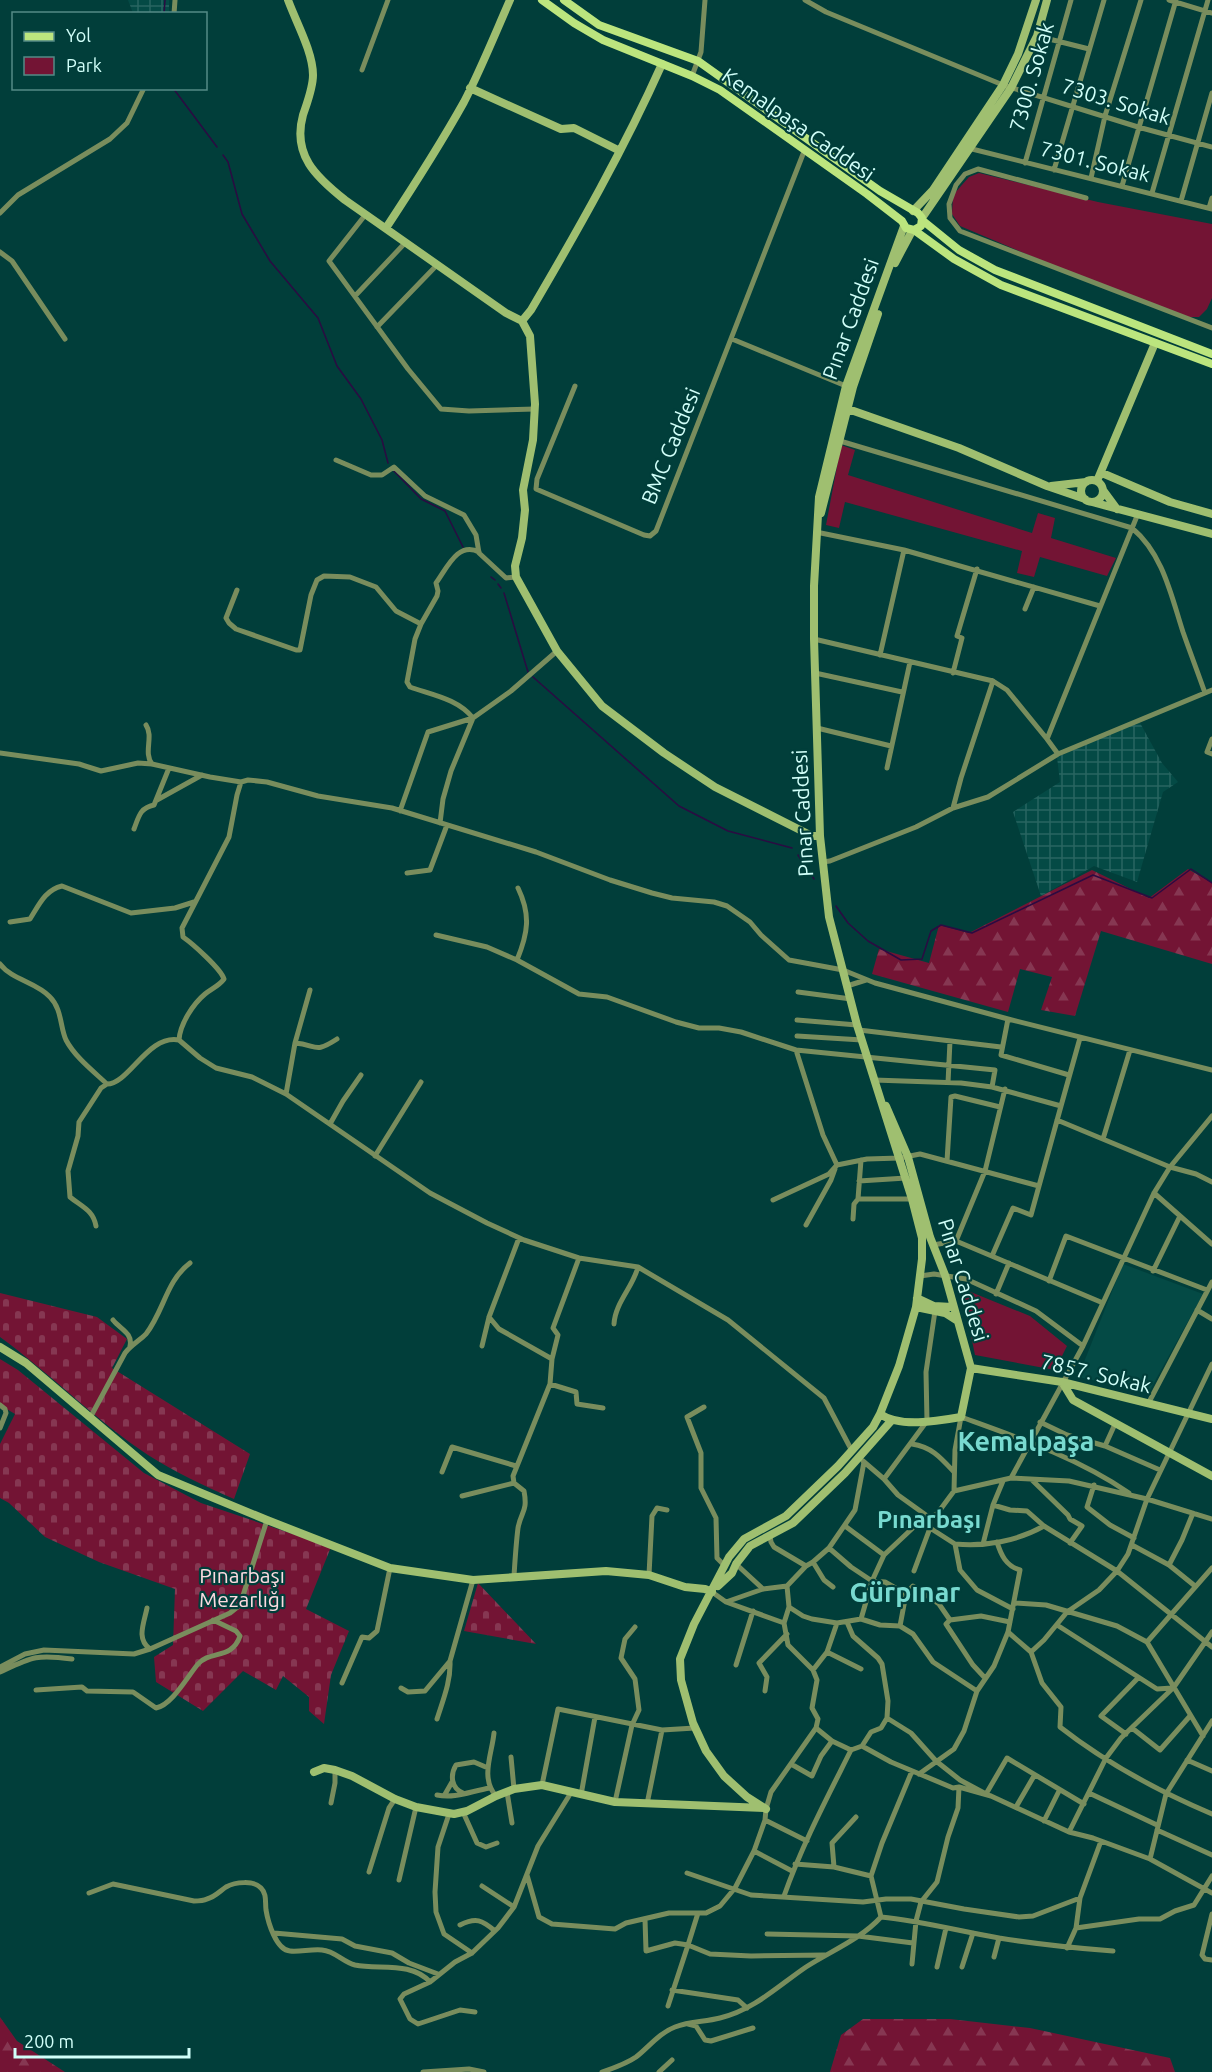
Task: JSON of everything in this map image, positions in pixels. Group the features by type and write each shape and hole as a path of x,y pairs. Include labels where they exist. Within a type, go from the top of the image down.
{"main road":[{"name":"Kemalpaşa Caddesi","path":"542,0 603,40 692,76 740,102 908,227 954,259 1001,285 1212,364"},
{"name":"Kemalpaşa Caddesi","path":"564,0 599,25 698,61 880,191 918,213 959,250 995,270 1212,354"},
{"path":"912,211 904,214 908,227 920,227 922,219"}],"street":[{"path":"288,0 312,60 313,76 299,129 304,154 310,166 326,185 436,266 506,313 522,321 530,336 535,409 533,440 522,490 525,510 522,538 515,566 516,577 557,651 602,706 690,772 772,817 812,836 820,836"},
{"path":"363,70 388,0"},
{"path":"386,228 417,181 471,88 510,0"},
{"path":"692,76 698,61 705,0"},
{"name":"7303. Sokak","path":"805,0 826,12 1007,86 1138,127 1212,147"},
{"path":"1007,86 1036,0"},
{"path":"922,219 1037,36 1047,0"},
{"name":"7300. Sokak","path":"1025,163 1071,0"},
{"path":"1054,170 1104,0"},
{"path":"1091,178 1105,116 1141,0"},
{"path":"1168,0 1212,13"},
{"path":"1152,193 1208,0"},
{"path":"1122,186 1176,1"},
{"path":"1037,36 1089,50"},
{"path":"522,321 549,279 620,151 662,64"},
{"path":"471,88 561,129 574,128 620,151"},
{"path":"0,213 18,195 110,139 127,123 143,90"},
{"path":"1181,201 1212,93"},
{"path":"912,211 933,190 967,148"},
{"name":"7301. Sokak","path":"967,148 1210,208"},
{"name":"BMC Caddesi","path":"575,386 537,479 536,489 644,536 650,536 656,531 805,149"},
{"path":"1086,198 978,169 964,174 956,185 949,204 950,218 960,231 1212,327"},
{"path":"1210,208 1212,198"},
{"path":"366,214 329,261 408,369 441,409 469,411 535,409"},
{"name":"Pınar Caddesi","path":"908,227 846,386 819,497 814,639 820,836 829,917 858,1028 875,1083 904,1157 928,1240"},
{"name":"Pınar Caddesi","path":"816,532 853,387 908,227"},
{"path":"355,296 405,243"},
{"path":"0,252 12,261 64,339"},
{"path":"377,327 436,266"},
{"path":"732,339 846,386"},
{"path":"1097,482 1155,343"},
{"path":"848,409 959,448 1088,501 1137,516 1212,534"},
{"path":"840,441 1132,528 1153,551 1163,573 1205,693"},
{"path":"336,460 371,475 382,475 394,466 424,496 464,515 476,535 479,553"},
{"path":"1102,473 1170,502 1212,514"},
{"path":"1086,482 1082,490 1088,501"},
{"path":"1047,486 1097,482"},
{"path":"1097,482 1117,509"},
{"path":"1088,501 1099,500 1103,490"},
{"path":"1047,739 1137,516"},
{"path":"816,532 904,550 977,569 1100,606"},
{"path":"474,718 466,709 446,699 410,687 407,682 415,639 437,596 436,583 460,552 472,548 506,578 516,577"},
{"path":"880,655 904,550"},
{"path":"953,672 962,638 957,636 977,569"},
{"path":"237,590 226,618 229,623 236,629 296,650 300,650 311,595 317,580 324,576 350,578 376,587 396,610 421,624"},
{"path":"1025,609 1034,587"},
{"path":"814,639 993,681 1007,690 1058,754"},
{"path":"400,811 428,732 474,718 511,692 557,651"},
{"path":"887,768 910,662"},
{"path":"815,673 902,692"},
{"path":"953,808 960,778 993,681"},
{"path":"822,862 830,861 916,827 953,808 988,796 1058,754 1212,690"},
{"path":"440,823 443,799 451,771 474,718"},
{"path":"146,725 149,729 148,759 152,764"},
{"path":"816,728 891,746"},
{"path":"1212,739 1207,752 1212,754"},
{"path":"0,753 79,764 101,771 138,763 152,764 241,782 248,780 267,782 318,796 400,811 536,852 652,893 727,906 750,922 789,960 843,970 867,980 1008,1019 1212,1070"},
{"path":"134,828 141,810 154,805 157,800 170,768"},
{"path":"157,800 202,775"},
{"path":"179,1040 192,1009 203,996 224,979 222,973 182,933 182,928 229,837 241,782"},
{"path":"407,873 430,870 447,825"},
{"path":"10,922 30,919 47,892 62,886 131,913 175,908 194,902"},
{"path":"517,960 525,940 527,924 526,904 518,888"},
{"path":"436,935 488,947 579,994 607,997 676,1022 699,1028 719,1028 741,1032 796,1050 995,1070 992,1087"},
{"path":"0,964 8,972 28,981 50,996 63,1022 67,1041 107,1084"},
{"path":"847,986 867,980"},
{"path":"286,1095 295,1042 310,990"},
{"path":"798,992 851,999"},
{"path":"1008,1019 1001,1055 1069,1075"},
{"path":"797,1020 1001,1047"},
{"path":"797,1036 862,1040"},
{"path":"992,1256 1013,1208 1031,1215 1080,1038"},
{"path":"96,1226 90,1210 70,1197 68,1171 79,1133 79,1122 101,1089 107,1084 112,1084 120,1078 143,1055 156,1047 173,1039 179,1040 216,1068 252,1077 286,1095 430,1193 519,1238 579,1258 638,1267 728,1320 824,1398 852,1451"},
{"path":"295,1042 318,1049 337,1039"},
{"path":"948,1083 950,1041"},
{"path":"796,1050 823,1135 837,1165 806,1225"},
{"path":"1102,1139 1130,1050"},
{"path":"330,1124 360,1075"},
{"path":"375,1156 421,1082"},
{"path":"875,1083 948,1083 992,1087 1061,1106"},
{"path":"956,1241 985,1171 1005,1089"},
{"path":"947,1161 951,1097 1000,1107"},
{"path":"1011,1478 1083,1346 1154,1193 1170,1167 1212,1116"},
{"path":"1057,1120 1212,1182"},
{"path":"773,1200 829,1174 837,1165 861,1160 921,1155 1039,1186"},
{"name":"Pınar Caddesi","path":"904,1157 906,1178 912,1199 945,1275 952,1307 971,1368 956,1450 954,1491"},
{"path":"853,1219 854,1204 858,1199 861,1160"},
{"path":"860,1181 906,1178"},
{"path":"1154,1193 1212,1244"},
{"path":"858,1199 912,1199"},
{"path":"1153,1270 1180,1216"},
{"path":"1049,1281 1066,1236 1207,1290"},
{"path":"482,1346 489,1317 519,1238"},
{"path":"766,1809 747,1797 724,1776 706,1750 695,1728 681,1680 680,1659 694,1624 729,1557 744,1539 786,1516 873,1428 899,1366 916,1303 928,1240 956,1241 1103,1303"},
{"path":"514,1576 519,1525 525,1514 526,1502 524,1491 514,1483 513,1476 550,1384 552,1359 558,1335 553,1328 579,1258"},
{"path":"130,1346 147,1333 176,1276 190,1263"},
{"path":"996,1294 1009,1263"},
{"path":"614,1324 618,1307 638,1267"},
{"path":"920,1276 945,1275 966,1280 1036,1311 1083,1346"},
{"path":"1149,1404 1212,1282"},
{"path":"916,1303 952,1307"},
{"path":"916,1303 945,1313 956,1320"},
{"path":"1197,1310 1212,1319"},
{"path":"884,1479 927,1421 926,1372 935,1311"},
{"path":"489,1317 499,1329 552,1359"},
{"path":"90,1418 132,1339 113,1320"},
{"path":"0,1347 26,1363 158,1474 390,1568 472,1580 606,1571 649,1575 685,1587 705,1589 726,1602 784,1623"},
{"path":"1031,1652 1067,1612 1099,1590 1117,1571 1132,1545 1147,1499 1160,1470 1210,1374 1212,1364"},
{"name":"7857. Sokak","path":"971,1368 1062,1382 1212,1419"},
{"path":"1062,1382 1073,1400 1212,1476"},
{"path":"550,1384 576,1392 577,1404 603,1408"},
{"path":"0,1406 5,1409 6,1413 0,1428"},
{"path":"704,1407 687,1418 701,1453 701,1488 716,1518 717,1558 725,1566"},
{"path":"880,1414 891,1421 927,1421 961,1417 1029,1442 1083,1466 1133,1495"},
{"path":"712,1592 732,1573 750,1546 793,1523 861,1460 891,1421"},
{"path":"1040,1422 1067,1435 1106,1446 1160,1470"},
{"path":"1106,1446 1114,1424"},
{"path":"912,1443 923,1445 935,1452 955,1472"},
{"path":"442,1472 452,1447 516,1466"},
{"path":"861,1460 884,1479 898,1495 930,1518"},
{"path":"726,1602 763,1589 787,1586 806,1566 813,1563 829,1548 855,1510 861,1460"},
{"path":"861,1620 872,1581 884,1555 917,1524 937,1514 954,1491 1011,1478 1049,1479 1094,1485 1212,1519"},
{"path":"1032,1480 1070,1519 1082,1526 1070,1543"},
{"path":"983,1544 993,1505 1003,1481"},
{"path":"462,1496 514,1483"},
{"path":"1094,1485 1088,1507 1110,1525 1134,1538"},
{"path":"993,1505 1010,1510 1027,1511 1044,1526 1117,1571 1212,1647"},
{"path":"649,1575 652,1516 657,1508 667,1510"},
{"path":"1169,1565 1193,1513"},
{"path":"914,1571 930,1528 930,1518"},
{"path":"0,1667 34,1651 134,1654 150,1649 230,1612 240,1605 267,1520"},
{"path":"845,1526 884,1555"},
{"path":"930,1528 955,1544 978,1547 1024,1536 1044,1526"},
{"path":"770,1536 774,1547 806,1566"},
{"path":"919,1774 954,1749 964,1731 977,1691 994,1666 1008,1632 1020,1570 1008,1564 1000,1553 997,1542"},
{"path":"955,1544 960,1570 977,1590 1014,1606 1046,1605 1117,1626 1147,1642 1203,1736"},
{"path":"1132,1545 1169,1565 1195,1586"},
{"path":"829,1548 872,1581 885,1582 906,1594"},
{"path":"813,1563 824,1580 833,1587"},
{"path":"736,1564 763,1589"},
{"path":"342,1683 362,1636 369,1638 377,1631 390,1568"},
{"path":"1147,1642 1195,1586 1211,1572"},
{"path":"437,1719 451,1671 450,1660 472,1580"},
{"path":"527,1875 539,1917 552,1924 615,1929 626,1923 669,1913 706,1913 720,1906 735,1888 754,1851 765,1820 771,1792 816,1728 818,1719 812,1708 817,1680 813,1670 788,1645 784,1623 789,1607 787,1586"},
{"path":"900,1626 906,1594 913,1586 939,1604 950,1620"},
{"path":"789,1607 803,1616 837,1623 861,1620 880,1625 900,1626 913,1634 939,1668 977,1691"},
{"path":"147,1608 141,1639 143,1644 150,1649"},
{"path":"736,1665 753,1611"},
{"path":"986,1678 973,1665 946,1624 950,1620 981,1616 1010,1622"},
{"path":"36,1690 82,1687 87,1691 133,1692 156,1708 164,1707 200,1662 228,1652 237,1645 240,1636 236,1631 213,1620"},
{"path":"784,1896 795,1864 851,1750 862,1746 872,1732 881,1728 887,1718 888,1701 882,1664 853,1636 846,1622"},
{"path":"813,1670 827,1652 837,1623"},
{"path":"1057,1625 1157,1689 1174,1687"},
{"path":"615,1802 632,1725 639,1710 635,1679 621,1658 625,1639 635,1628"},
{"path":"1008,1632 1031,1652 1042,1683 1061,1707 1060,1726 1106,1758 1166,1794 1212,1814"},
{"path":"1069,1832 1106,1758 1126,1734 1174,1687 1212,1632"},
{"path":"765,1691 767,1677 759,1663 787,1634"},
{"path":"827,1652 861,1669"},
{"path":"0,1672 36,1656 72,1659"},
{"path":"401,1688 408,1692 425,1691 450,1660"},
{"path":"1126,1734 1101,1716 1138,1678"},
{"path":"542,1785 558,1709 662,1730 695,1728"},
{"path":"1132,1728 1160,1750 1190,1716"},
{"path":"581,1795 596,1718"},
{"path":"887,1718 911,1732 936,1761 960,1780 1069,1832 1150,1859 1212,1893"},
{"path":"1150,1859 1166,1794 1212,1721"},
{"path":"816,1728 832,1741 851,1750"},
{"path":"647,1804 662,1730"},
{"path":"494,1732 488,1768 490,1788 496,1796"},
{"path":"791,1764 812,1776 821,1756 832,1741"},
{"path":"862,1746 953,1788 986,1794"},
{"path":"511,1757 512,1823"},
{"path":"986,1794 1007,1758 1083,1804"},
{"path":"1187,1760 1212,1771"},
{"path":"444,1796 452,1782 456,1765 474,1762 488,1768"},
{"path":"314,1772 324,1768 335,1770 352,1776 395,1799 416,1807 449,1814 463,1812 510,1790 542,1785 615,1802 766,1809"},
{"path":"331,1803 335,1770"},
{"path":"881,1917 871,1876 912,1771"},
{"path":"1016,1808 1034,1776"},
{"path":"452,1782 458,1791 463,1793"},
{"path":"437,1795 454,1798 463,1793 490,1788"},
{"path":"912,1964 916,1921 923,1900 937,1882 958,1808 959,1788"},
{"path":"476,2012 460,2010 423,2024 415,2023 410,2019 400,1999 404,1994 430,1982 438,1974 472,1953 495,1931 514,1906 538,1846 572,1791"},
{"path":"1044,1821 1059,1791"},
{"path":"1089,1793 1212,1855"},
{"path":"369,1872 395,1799"},
{"path":"399,1880 416,1807"},
{"path":"463,1812 477,1843 486,1847 497,1843"},
{"path":"449,1814 438,1847 436,1912 444,1934 472,1953"},
{"path":"834,1867 832,1843 856,1817"},
{"path":"765,1820 807,1841"},
{"path":"1067,1948 1076,1928 1080,1898 1101,1841"},
{"path":"754,1851 792,1871"},
{"path":"795,1864 834,1867 871,1876"},
{"path":"687,1873 752,1895 863,1902 911,1899 1019,1917 1033,1916 1080,1898"},
{"path":"1076,1928 1139,1919 1160,1919 1194,1905 1212,1876"},
{"path":"89,1893 112,1884 194,1901 205,1900 234,1884 255,1884 266,1896 267,1912 277,1942 285,1950 324,1950 353,1964 411,1971 425,1977 430,1982"},
{"path":"482,1886 514,1906"},
{"path":"668,2006 698,1913"},
{"path":"1212,1914 1202,1955 1205,1959 1212,1960"},
{"path":"881,1917 916,1921 999,1938 1067,1948 1113,1951"},
{"path":"602,2072 635,2058 662,2034 686,2023 720,2018 747,2008 873,1926 881,1917"},
{"path":"645,1919 646,1951 675,1943 688,1945 710,1954 826,1955"},
{"path":"460,1925 470,1920 477,1921 495,1931"},
{"path":"937,1967 946,1928"},
{"path":"274,1933 342,1939 356,1946 392,1953 409,1963 438,1974"},
{"path":"963,1967 973,1933"},
{"path":"767,1934 858,1936 913,1943"},
{"path":"994,1957 999,1938"},
{"path":"672,1990 738,2000 747,2008"},
{"path":"686,2023 696,2026 705,2040 711,2041 753,2028"},
{"path":"659,2072 672,2060"},
{"path":"423,2072 469,2068 484,2072"}],"shaded area":[{"path":"128,0 169,0 169,12 133,12"},
{"path":"1139,721 1162,763 1178,782 1163,792 1137,882 1094,866 1041,896 1013,812 1060,782 1057,757"},
{"path":"1123,1264 1203,1294 1149,1392 1078,1377"}],"green space":[{"path":"979,173 1098,202 1212,224 1212,298 1207,309 1199,317 1189,317 1090,281 960,226 952,214 953,195 969,177"},
{"path":"841,445 855,450 848,475 1032,533 1038,513 1055,518 1051,538 1116,558 1107,576 1040,557 1034,577 1017,573 1022,551 845,502 839,528 826,525"},
{"path":"1188,869 1212,883 1212,964 1101,931 1075,1016 1041,1010 1052,977 1020,969 1008,1012 872,974 879,949 929,963 939,925 969,933 1092,870 1149,898"},
{"path":"961,1288 1030,1316 1067,1346 1055,1370 975,1355"},
{"path":"0,1293 97,1317 127,1339 112,1368 250,1454 234,1499 148,1455 0,1337"},
{"name":"Pınarbaşı Mezarlığı","path":"0,1359 18,1370 144,1473 201,1503 331,1547 306,1609 349,1631 331,1675 324,1724 309,1711 309,1697 283,1676 276,1690 243,1671 203,1711 156,1682 154,1657 173,1645 175,1589 99,1562 45,1537 9,1503 0,1498 0,1444 15,1414 0,1405"},
{"path":"478,1583 536,1644 464,1631"},
{"path":"0,2017 17,2041 65,2072 0,2072"},
{"path":"863,2019 950,2019 1030,2028 1170,2058 1175,2072 830,2072 841,2035"}],"waterway":[{"path":"164,12 165,0"},
{"path":"174,90 217,147"},
{"path":"223,155 228,162 242,214 270,261 318,318 337,366 361,399 382,440 388,463"},
{"path":"393,470 421,499 445,511 463,547"},
{"path":"491,577 495,580"},
{"path":"498,584 501,588"},
{"path":"504,593 528,672"},
{"path":"533,677 679,806 728,831 792,848"},
{"path":"798,855 814,879"},
{"path":"836,906 848,923 868,941 901,960 922,959 931,931 941,925 972,933 1093,875 1152,898 1191,869 1212,883"}],"district":[{"name":"Kemalpaşa","path":"1026,1442"},
{"name":"Pınarbaşı","path":"929,1520"},
{"name":"Gürpınar","path":"905,1593"}]}
